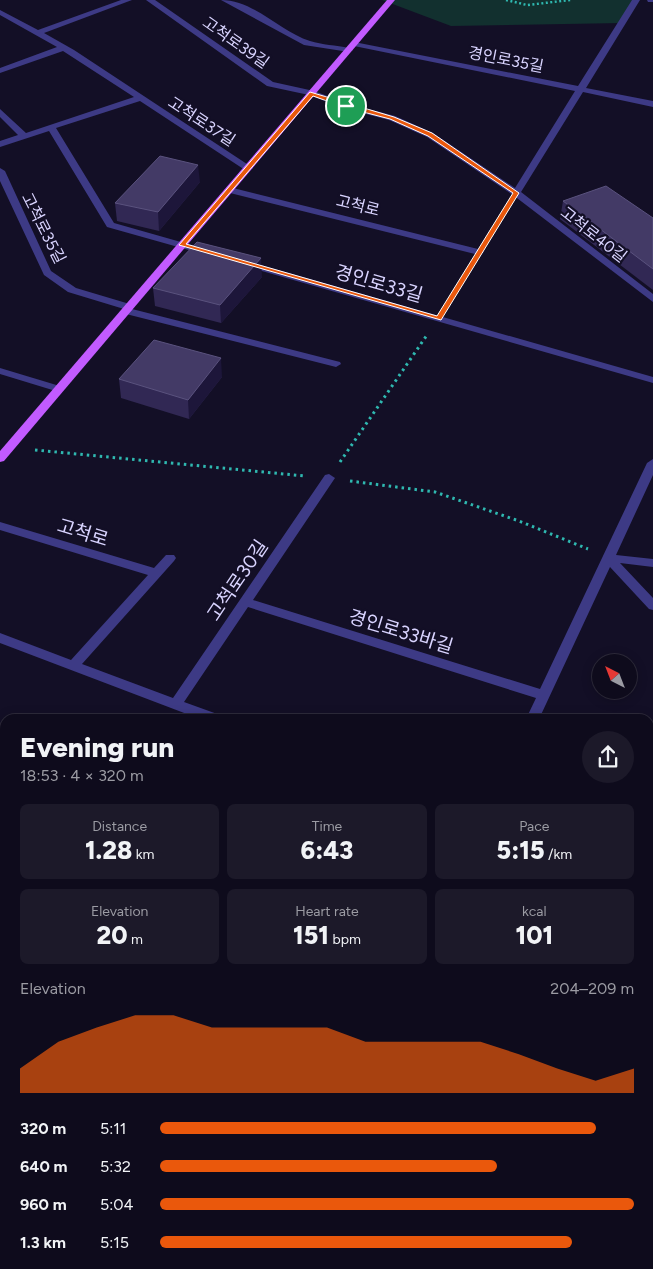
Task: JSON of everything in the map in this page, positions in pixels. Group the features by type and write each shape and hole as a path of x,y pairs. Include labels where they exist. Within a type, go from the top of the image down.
{"main road":[{"path":"0,458 351,47 387,1"}],"street":[{"path":"37,33 128,0"},
{"name":"고척로39길","path":"150,0 270,84 312,93"},
{"name":"경인로35길","path":"225,0 258,15 307,43 351,47 582,89 653,104"},
{"path":"516,193 636,0"},
{"name":"고척로37길","path":"0,12 62,48 248,168"},
{"path":"0,71 62,48"},
{"name":"고척로40길","path":"312,93 346,106 392,118 430,135 516,193 653,299"},
{"name":"고척로37길","path":"24,136 140,98"},
{"path":"0,112 24,136 0,144"},
{"path":"51,127 110,225 220,256"},
{"name":"고척로35길","path":"0,171 48,273 72,290 127,309"},
{"name":"고척로","path":"229,190 479,252"},
{"name":"경인로33길","path":"239,262 653,380"},
{"path":"127,309 336,364"},
{"path":"0,371 59,389"},
{"path":"534,714 653,463"},
{"name":"고척로30길","path":"176,704 330,478"},
{"name":"고척로","path":"0,526 156,574"},
{"path":"74,665 170,558"},
{"path":"608,558 653,563"},
{"path":"608,558 653,606"},
{"name":"경인로33바길","path":"247,602 543,695"},
{"path":"0,638 202,714"}],"path":[{"path":"506,0 527,5 571,0"},
{"path":"330,478 438,319 516,193"},
{"path":"10,447 330,478 435,492 519,521 608,558"}],"green space":[{"path":"382,0 636,0 622,23 451,26"}],"building":[{"path":"160,156 198,165 158,212 115,203"},
{"path":"606,186 653,218 653,269 563,201"},
{"path":"197,242 261,258 220,305 153,288"},
{"path":"154,340 221,358 188,400 119,379"}],"route":[{"path":"312,93 346,106 392,118 430,135 458,152 516,193 438,319 182,245 312,93"}]}
